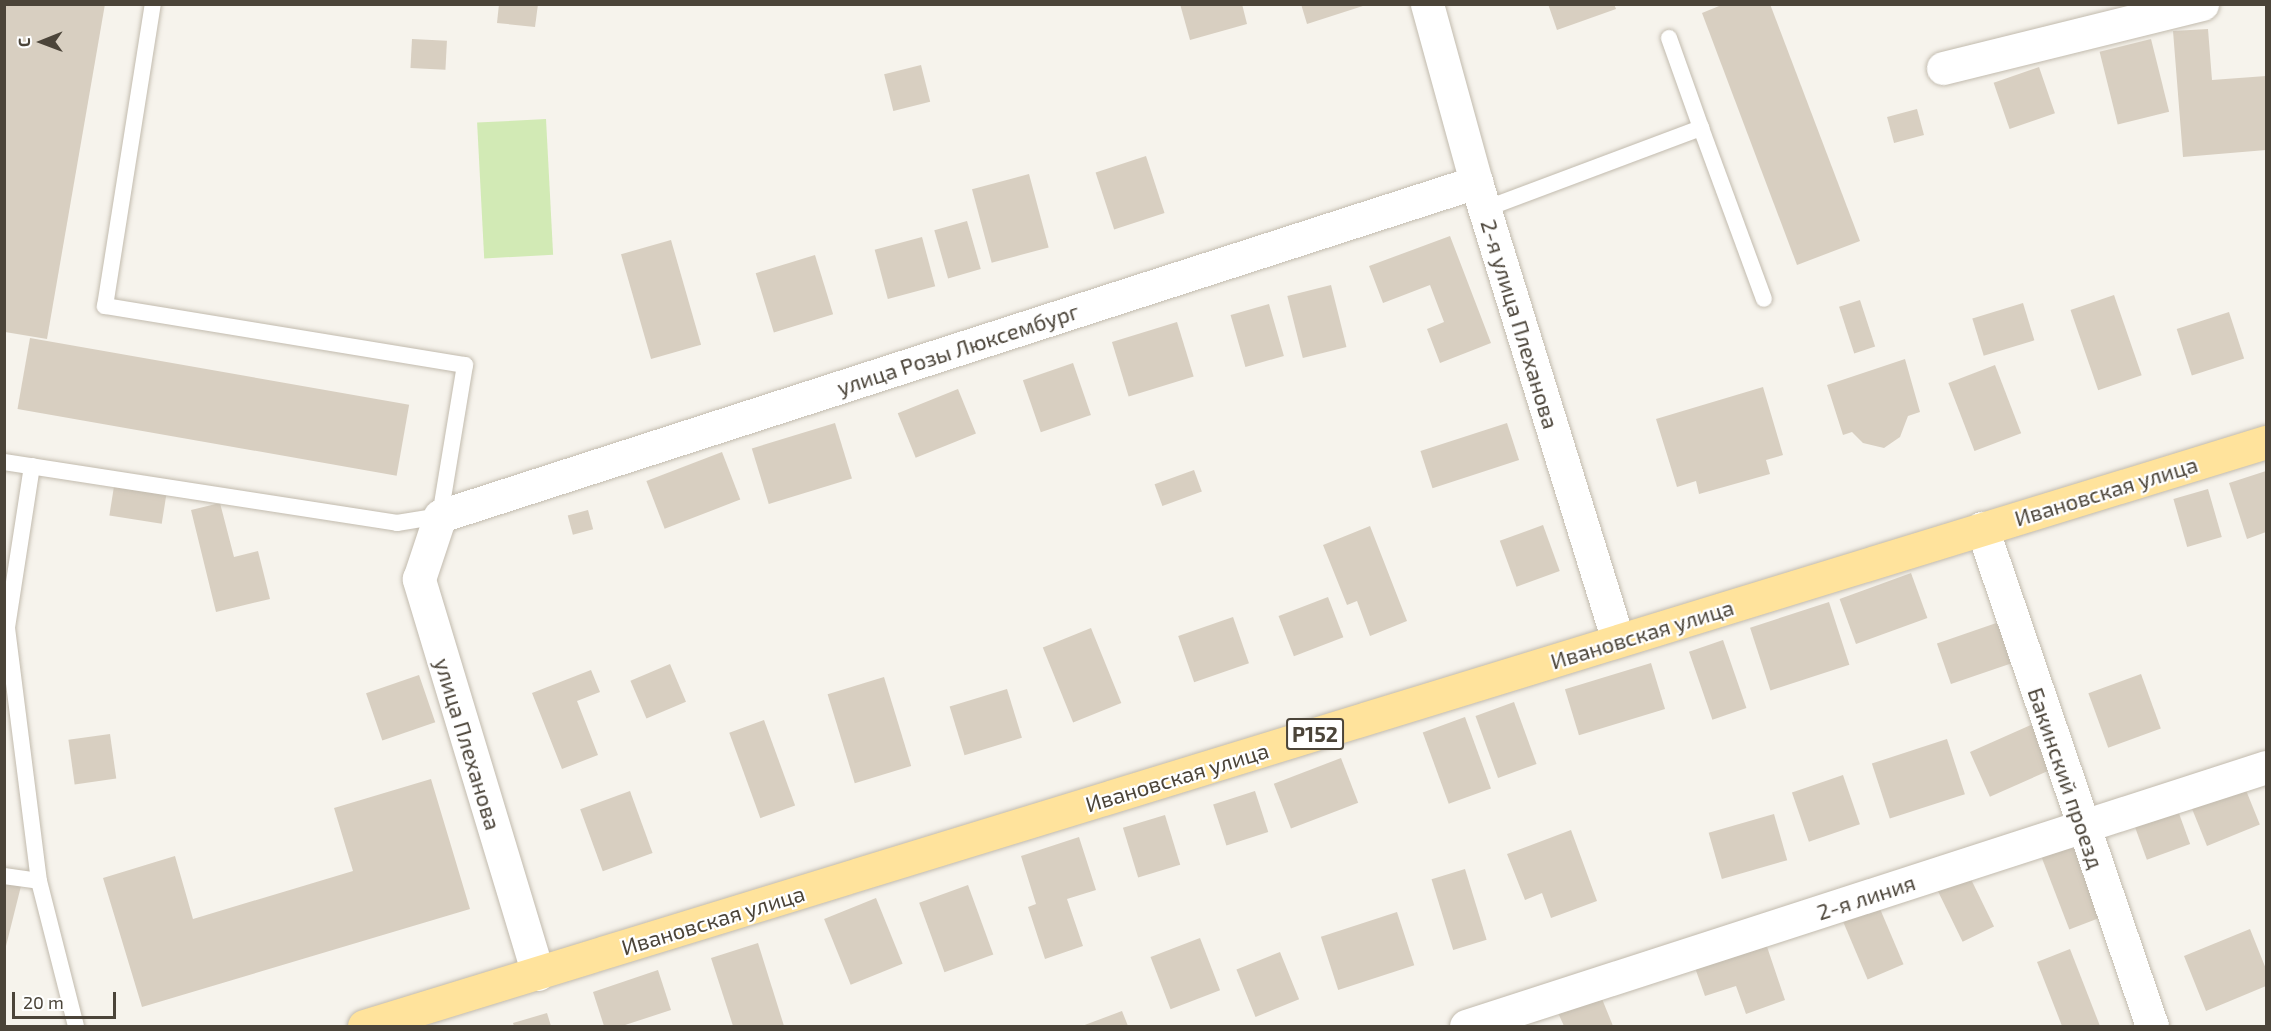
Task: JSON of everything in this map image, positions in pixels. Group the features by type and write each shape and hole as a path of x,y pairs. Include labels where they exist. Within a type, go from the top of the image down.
{"main road":[{"name":"Ивановская улица","path":"364,1026 2266,442"}],"street":[{"name":"2-я улица Плеханова","path":"1427,4 1480,195 1618,641"},
{"path":"1943,68 2202,4"},
{"name":"улица Розы Люксембург","path":"440,516 1480,195"},
{"name":"улица Плеханова","path":"440,516 419,579 538,974"},
{"name":"Бакинский проезд","path":"1982,528 2152,1026"},
{"name":"2-я линия","path":"1466,1026 2266,767"}],"lane":[{"path":"4,462 397,523 440,516 465,365 105,306 153,4"},
{"path":"1669,38 1764,299"},
{"path":"1480,195 1701,128"},
{"path":"32,466 7,628 39,881 76,1026"},
{"path":"4,876 39,881"}],"green space":[{"path":"546,119 553,255 484,258 477,123"}],"building":[{"path":"5,4 105,4 47,339 5,332"},
{"path":"499,4 538,4 535,27 497,23"},
{"path":"1180,4 1242,4 1247,24 1190,40"},
{"path":"1301,4 1366,4 1366,5 1307,24"},
{"path":"1548,4 1614,4 1616,9 1557,30"},
{"path":"1724,4 1770,4 1860,241 1797,265 1702,13"},
{"path":"2208,29 2212,80 2266,76 2266,150 2183,157 2173,31"},
{"path":"412,39 447,41 445,70 410,68"},
{"path":"2151,39 2169,112 2118,125 2100,52"},
{"path":"921,65 930,102 893,111 884,74"},
{"path":"2039,67 2055,113 2010,129 1994,83"},
{"path":"1917,109 1924,135 1894,143 1887,117"},
{"path":"1146,156 1165,213 1114,229 1096,172"},
{"path":"1029,174 1049,247 992,263 972,189"},
{"path":"967,221 981,269 948,278 934,230"},
{"path":"1450,236 1491,343 1440,363 1427,329 1444,322 1430,285 1383,303 1369,266"},
{"path":"922,237 935,286 888,299 875,250"},
{"path":"671,240 701,345 651,359 621,254"},
{"path":"815,255 833,314 774,332 756,273"},
{"path":"1331,285 1346,347 1303,358 1287,296"},
{"path":"2114,295 2142,375 2098,390 2071,310"},
{"path":"1860,300 1875,347 1854,353 1839,307"},
{"path":"2023,303 2034,340 1984,356 1972,318"},
{"path":"1269,304 1284,356 1245,367 1231,315"},
{"path":"2229,312 2244,359 2192,376 2177,329"},
{"path":"1177,322 1194,377 1129,396 1112,342"},
{"path":"30,338 409,405 397,476 17,409"},
{"path":"1905,359 1920,412 1908,416 1900,437 1884,448 1863,443 1852,432 1843,435 1827,385"},
{"path":"1073,363 1091,415 1041,432 1023,380"},
{"path":"1995,365 2021,433 1974,451 1948,383"},
{"path":"1763,387 1783,455 1766,460 1770,474 1699,494 1696,481 1677,487 1656,419"},
{"path":"958,389 976,434 916,458 898,413"},
{"path":"835,423 852,478 769,504 752,448"},
{"path":"1507,423 1519,460 1433,488 1420,451"},
{"path":"722,452 740,500 665,529 646,481"},
{"path":"1194,470 1202,492 1162,506 1155,484"},
{"path":"2266,471 2266,532 2247,539 2229,483"},
{"path":"115,480 167,488 162,524 109,516"},
{"path":"2208,489 2222,537 2187,547 2173,499"},
{"path":"220,503 234,557 258,551 270,599 216,612 191,510"},
{"path":"588,510 593,529 573,535 568,515"},
{"path":"1543,525 1560,571 1517,587 1500,541"},
{"path":"1370,526 1407,621 1370,636 1357,601 1347,605 1323,545"},
{"path":"1911,573 1927,618 1856,644 1840,599"},
{"path":"1328,597 1343,637 1294,656 1279,616"},
{"path":"1829,602 1849,665 1770,690 1750,628"},
{"path":"1233,617 1249,663 1194,682 1178,636"},
{"path":"2005,620 2019,661 1951,684 1937,643"},
{"path":"1091,628 1121,703 1073,723 1043,647"},
{"path":"1723,640 1746,708 1712,720 1689,652"},
{"path":"1651,663 1665,709 1579,735 1565,689"},
{"path":"670,664 686,702 646,719 630,681"},
{"path":"591,670 600,692 577,701 598,755 562,769 532,693"},
{"path":"2141,674 2161,729 2108,748 2088,693"},
{"path":"419,675 435,722 382,741 366,693"},
{"path":"884,677 911,766 855,783 828,694"},
{"path":"1007,689 1022,738 965,755 950,707"},
{"path":"1514,702 1537,764 1498,778 1475,716"},
{"path":"1465,717 1491,788 1449,804 1423,732"},
{"path":"764,720 795,806 760,818 729,733"},
{"path":"2033,724 2053,769 1990,797 1970,752"},
{"path":"110,734 116,779 75,784 68,740"},
{"path":"1947,739 1965,794 1890,819 1872,763"},
{"path":"1341,758 1358,803 1291,829 1274,784"},
{"path":"2237,768 2260,825 2207,846 2184,789"},
{"path":"1843,775 1860,824 1809,842 1792,793"},
{"path":"431,779 470,909 142,1007 103,878 175,856 193,919 353,871 334,808"},
{"path":"630,791 653,853 603,871 580,809"},
{"path":"1255,791 1268,832 1226,845 1213,805"},
{"path":"2173,797 2190,844 2147,860 2130,813"},
{"path":"1774,814 1787,860 1722,879 1709,833"},
{"path":"1165,815 1180,865 1138,878 1123,828"},
{"path":"2080,829 2112,913 2069,930 2037,845"},
{"path":"1571,830 1597,901 1551,918 1542,893 1525,900 1507,854"},
{"path":"1079,837 1096,890 1067,899 1083,946 1045,959 1028,907 1036,904 1021,856"},
{"path":"1465,869 1487,940 1453,950 1432,879"},
{"path":"1966,869 1994,927 1963,942 1935,884"},
{"path":"4,882 21,886 5,950 4,950"},
{"path":"968,885 993,955 944,972 919,903"},
{"path":"1875,897 1904,964 1868,979 1839,912"},
{"path":"876,898 903,964 851,985 824,919"},
{"path":"1397,912 1414,965 1338,990 1321,937"},
{"path":"1759,923 1785,1000 1746,1014 1736,986 1705,996 1688,948"},
{"path":"2250,929 2266,969 2266,986 2206,1011 2184,956"},
{"path":"1200,938 1220,990 1171,1009 1151,957"},
{"path":"758,943 784,1026 733,1026 711,958"},
{"path":"2070,949 2100,1026 2062,1026 2037,962"},
{"path":"1280,952 1299,999 1256,1017 1236,970"},
{"path":"658,970 671,1010 622,1026 604,1026 593,992"},
{"path":"1596,984 1613,1026 1564,1026 1553,1002"},
{"path":"1122,1011 1128,1026 1082,1026"},
{"path":"547,1013 551,1026 514,1026 513,1023"}]}
